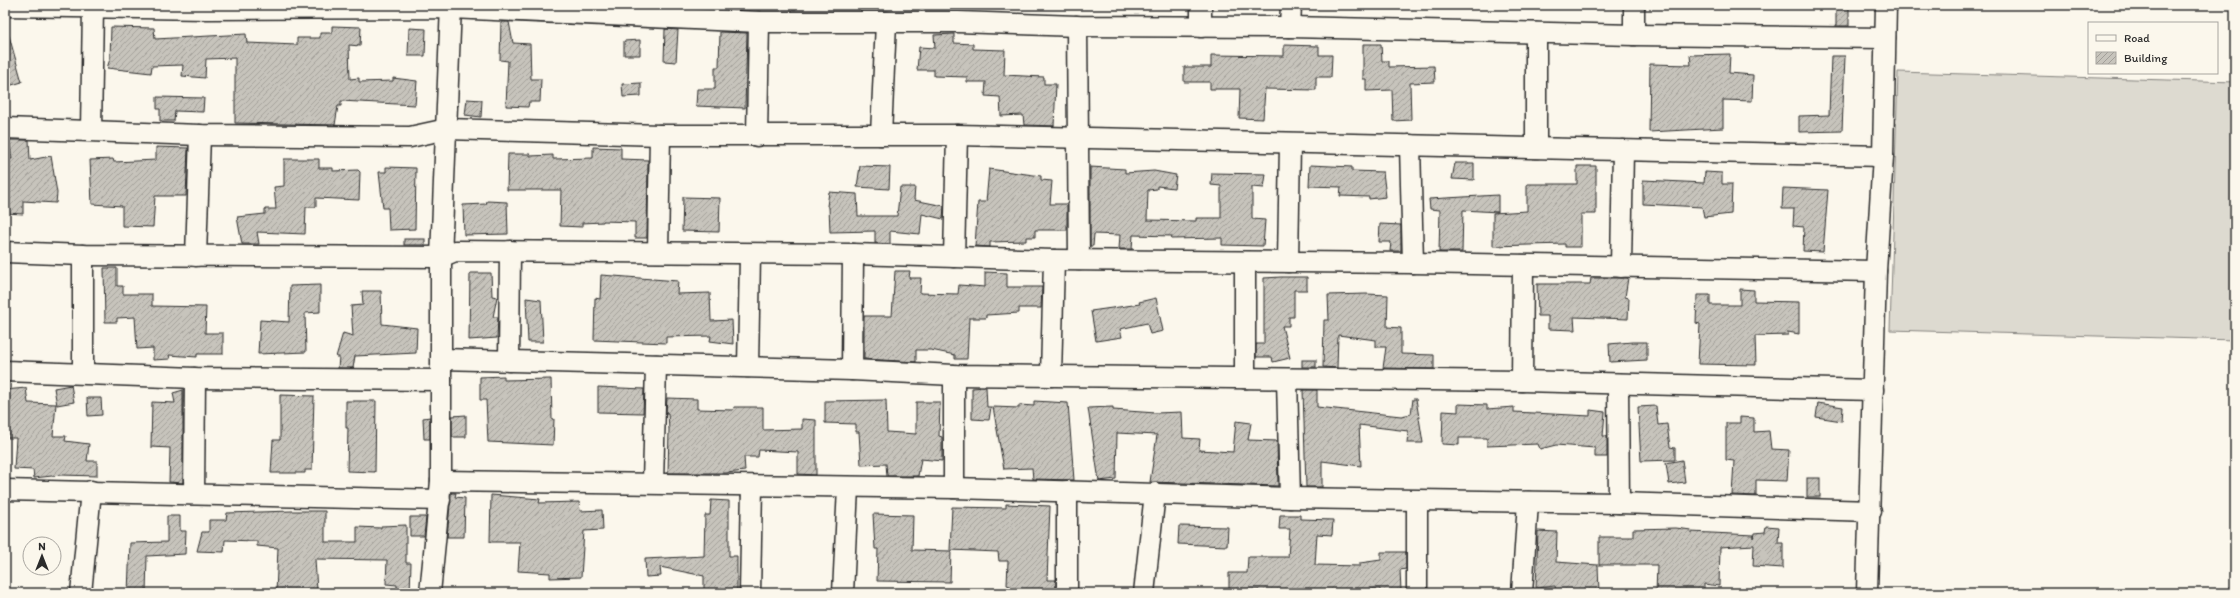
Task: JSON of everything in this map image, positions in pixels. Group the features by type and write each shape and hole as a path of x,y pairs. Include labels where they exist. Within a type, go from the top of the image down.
{"street":[{"path":"1200,27 1201,5"},
{"path":"1290,27 1291,5"},
{"path":"1634,5 1634,35"},
{"path":"1867,593 1871,511 1876,271 1883,156 1886,5"},
{"path":"5,6 451,7 575,9 659,11 759,22 886,22 958,14 1077,26 1290,27 1634,35 1885,38"},
{"path":"91,130 93,7"},
{"path":"430,593 441,481 442,257 451,7"},
{"path":"756,136 759,22"},
{"path":"881,136 886,22"},
{"path":"1077,26 1080,260"},
{"path":"1536,33 1536,148"},
{"path":"5,128 200,135 410,137 447,129 660,135 957,136 1883,156"},
{"path":"196,256 200,135"},
{"path":"658,252 660,135"},
{"path":"954,257 957,136"},
{"path":"1288,262 1290,144"},
{"path":"1410,145 1413,263"},
{"path":"1621,267 1623,150"},
{"path":"5,252 83,255 442,257 455,251 658,252 750,255 853,254 1054,260 1413,263 1876,271"},
{"path":"509,361 510,251"},
{"path":"852,370 853,254"},
{"path":"83,255 83,373"},
{"path":"748,367 750,255"},
{"path":"1051,376 1054,260"},
{"path":"1244,378 1245,262"},
{"path":"1522,381 1523,265"},
{"path":"442,358 852,370 954,375 1522,381 1873,390"},
{"path":"653,483 656,365"},
{"path":"5,371 195,378 441,380"},
{"path":"954,375 954,488"},
{"path":"194,494 195,378"},
{"path":"1287,379 1290,498"},
{"path":"1618,384 1619,503"},
{"path":"441,481 954,488 1417,501 1619,503 1871,511"},
{"path":"750,593 752,486"},
{"path":"843,593 848,487"},
{"path":"5,490 440,500"},
{"path":"81,593 91,491"},
{"path":"1067,491 1067,593"},
{"path":"1144,593 1155,493"},
{"path":"1417,501 1417,593"},
{"path":"1522,593 1528,502"}],"shaded area":[{"path":"1898,72 2235,82 2235,340 1890,330"}],"building":[{"path":"1836,5 1849,5 1849,26 1836,26"},
{"path":"501,22 509,22 513,43 530,44 531,79 541,79 540,102 529,102 528,107 506,106 508,61 500,60"},
{"path":"332,26 361,27 360,46 349,45 350,79 359,78 359,82 393,81 393,78 417,81 415,105 341,101 341,106 338,106 335,125 235,123 235,58 206,59 205,78 182,76 183,65 152,66 151,73 107,68 110,59 111,27 154,28 155,39 246,34 247,43 297,45 297,38 320,38 320,33 332,33"},
{"path":"409,28 426,29 425,56 408,56"},
{"path":"665,29 678,30 676,62 664,61"},
{"path":"720,32 747,33 745,108 696,106 697,89 715,89 715,67 719,67"},
{"path":"954,34 954,43 973,44 973,49 1005,50 1004,75 1044,77 1044,84 1056,84 1054,126 1024,125 1023,115 1001,116 1000,97 985,96 986,82 967,82 967,77 934,76 934,70 917,70 919,47 935,48 934,35"},
{"path":"9,36 22,82 5,87 5,37"},
{"path":"640,40 640,55 624,55 624,41"},
{"path":"1363,44 1381,44 1382,61 1389,61 1389,67 1434,66 1435,82 1410,83 1411,120 1393,121 1392,90 1366,91 1366,79 1363,79"},
{"path":"1284,45 1319,46 1319,55 1332,55 1331,77 1316,77 1316,90 1265,89 1263,119 1239,118 1240,89 1210,89 1210,82 1184,82 1184,67 1211,67 1211,55 1284,56"},
{"path":"1730,54 1729,73 1753,75 1752,101 1723,100 1723,128 1649,132 1650,64 1691,65 1690,55"},
{"path":"1831,56 1845,56 1842,131 1799,132 1799,116 1829,115"},
{"path":"641,83 641,96 623,97 622,84"},
{"path":"157,97 204,98 203,112 175,111 174,121 160,121 160,109 157,109"},
{"path":"467,99 482,100 481,117 465,115"},
{"path":"9,140 29,140 30,160 51,156 57,193 56,203 23,201 23,214 5,213 5,158 12,159"},
{"path":"156,147 188,148 186,196 155,196 153,227 122,226 122,206 92,204 90,160 113,159 114,162 156,160"},
{"path":"593,147 621,148 621,159 648,160 647,238 635,238 635,222 603,221 582,223 582,227 560,226 561,190 507,190 508,154 530,154 530,156 553,155 553,159 593,158"},
{"path":"284,159 319,159 319,168 333,168 333,171 358,170 360,172 359,200 316,198 316,207 306,207 305,234 257,232 259,244 242,244 237,217 265,214 265,209 276,209 274,187 284,186"},
{"path":"1455,163 1474,163 1474,180 1452,179"},
{"path":"1310,165 1352,167 1352,171 1383,172 1386,197 1369,199 1369,197 1340,196 1341,187 1309,186"},
{"path":"860,166 890,167 889,189 857,187"},
{"path":"1577,166 1596,166 1596,214 1581,214 1581,247 1565,247 1565,244 1493,246 1493,213 1527,211 1527,184 1577,184"},
{"path":"386,167 416,168 415,229 389,230 388,208 383,208 379,172 386,172"},
{"path":"1090,167 1125,169 1125,173 1154,171 1176,175 1174,188 1157,186 1157,189 1148,190 1147,220 1196,221 1196,218 1221,218 1221,186 1211,185 1212,173 1266,174 1264,188 1252,187 1252,219 1265,220 1263,246 1222,245 1222,238 1171,239 1172,236 1133,235 1132,249 1119,249 1120,235 1094,234 1093,246 1090,246"},
{"path":"989,169 1041,176 1041,180 1052,181 1050,204 1067,204 1067,230 1035,230 1035,237 1026,237 1026,241 990,242 990,247 975,246 978,202 986,202"},
{"path":"1705,172 1722,173 1722,184 1732,184 1731,214 1704,217 1702,207 1643,204 1643,180 1704,183"},
{"path":"900,187 915,187 914,200 944,206 943,219 922,214 920,234 890,231 890,244 875,243 875,231 830,232 829,207 827,206 829,192 857,194 858,216 897,216"},
{"path":"1783,188 1828,190 1823,252 1803,251 1804,227 1793,226 1794,209 1782,209"},
{"path":"1498,195 1498,212 1463,210 1462,252 1439,252 1440,210 1430,209 1429,199"},
{"path":"683,197 720,198 719,232 682,231"},
{"path":"487,201 507,202 508,234 464,235 463,205 486,204"},
{"path":"1380,224 1401,225 1401,251 1390,251 1391,242 1379,242"},
{"path":"404,239 425,239 425,245 404,245"},
{"path":"104,268 117,268 117,286 123,286 123,294 152,294 152,306 206,307 205,333 223,333 223,354 197,354 197,357 169,355 170,359 153,360 153,348 137,349 135,317 117,318 117,322 105,322"},
{"path":"895,271 910,271 909,278 921,278 920,293 958,294 959,285 985,287 985,272 1007,273 1007,287 1042,287 1041,308 1019,308 1019,313 986,315 986,318 969,318 967,359 955,359 955,355 931,350 916,350 916,362 864,359 864,316 892,316"},
{"path":"470,273 491,273 492,296 497,297 493,317 498,317 497,338 469,340"},
{"path":"601,275 678,281 677,294 710,293 711,321 732,320 733,344 710,341 711,336 666,337 666,343 594,340 595,298 600,299"},
{"path":"1307,277 1307,290 1294,290 1294,317 1289,317 1289,326 1282,326 1290,358 1273,362 1272,357 1256,357 1256,344 1264,344 1264,278"},
{"path":"1591,278 1628,278 1625,297 1629,298 1628,319 1574,317 1575,330 1548,329 1548,316 1538,316 1537,284 1590,284"},
{"path":"320,285 320,312 305,313 306,352 258,354 260,320 289,322 290,286"},
{"path":"1740,289 1754,290 1754,301 1799,302 1799,334 1788,332 1788,335 1755,336 1756,365 1698,364 1700,324 1696,323 1697,295 1710,295 1710,305 1740,305"},
{"path":"362,291 381,291 382,324 417,328 416,353 355,356 353,368 338,368 339,357 336,357 343,333 353,336 351,306 363,305"},
{"path":"1328,295 1388,295 1387,327 1401,328 1401,354 1434,355 1434,369 1383,368 1386,347 1376,347 1376,340 1338,335 1337,368 1323,367 1324,320 1329,320"},
{"path":"526,298 541,300 543,342 528,342"},
{"path":"1156,298 1163,331 1150,334 1147,323 1120,329 1122,337 1096,341 1091,311 1140,304 1139,302"},
{"path":"1647,342 1647,360 1610,362 1609,344"},
{"path":"1302,360 1316,360 1316,367 1302,367"},
{"path":"504,376 504,380 551,379 552,419 554,419 553,445 488,442 486,400 480,400 480,377"},
{"path":"71,385 74,402 57,405 54,388"},
{"path":"598,387 644,389 643,413 598,412"},
{"path":"986,387 987,407 991,407 989,420 972,419 972,388"},
{"path":"26,388 28,403 56,404 53,436 66,436 65,441 89,444 87,461 97,461 97,476 61,475 34,478 33,470 14,469 16,438 8,438 9,404 5,404 5,390"},
{"path":"183,390 183,483 169,482 170,448 151,447 152,402 175,403 173,393"},
{"path":"1303,390 1317,390 1317,407 1401,416 1411,414 1413,399 1416,399 1423,443 1407,443 1408,431 1359,425 1361,466 1322,461 1322,487 1306,487"},
{"path":"280,395 314,396 312,470 305,470 305,473 271,473 273,440 280,440"},
{"path":"87,398 101,398 102,415 88,416"},
{"path":"667,398 697,399 697,409 733,410 734,407 763,407 763,430 802,429 802,419 816,420 816,475 798,474 798,452 759,450 758,457 744,457 745,471 726,473 668,473 669,430 668,413 666,413"},
{"path":"886,400 887,432 916,434 916,402 940,402 939,436 942,437 942,461 921,459 918,476 887,476 886,464 861,465 859,432 856,432 856,424 825,423 825,401"},
{"path":"346,401 376,401 375,472 347,471 348,428 346,428"},
{"path":"1034,401 1068,403 1074,480 1033,479 1032,468 1004,469 993,407 1019,408 1019,405 1034,406"},
{"path":"1818,403 1843,407 1842,421 1816,417"},
{"path":"1458,404 1487,405 1487,409 1514,407 1514,412 1590,416 1590,410 1605,412 1603,436 1607,436 1607,457 1595,457 1595,448 1556,445 1540,449 1538,444 1487,446 1487,438 1459,438 1459,445 1442,444 1443,411 1458,412"},
{"path":"1656,406 1658,425 1667,424 1670,447 1675,448 1675,460 1641,461 1638,407"},
{"path":"1113,407 1113,410 1156,413 1182,412 1183,438 1200,439 1199,450 1233,452 1236,421 1251,423 1248,440 1277,441 1278,486 1150,482 1157,435 1117,433 1116,479 1099,481 1088,408"},
{"path":"466,415 466,437 452,437 452,416"},
{"path":"430,417 430,439 424,439 423,418"},
{"path":"1740,417 1754,418 1754,432 1769,431 1771,449 1789,450 1787,481 1756,480 1756,496 1732,495 1734,461 1726,460 1726,423 1740,423"},
{"path":"1682,460 1685,482 1669,484 1666,463"},
{"path":"1807,478 1820,478 1820,497 1807,497"},
{"path":"451,493 456,493 455,497 465,498 464,537 447,537"},
{"path":"491,495 540,499 539,503 579,502 580,511 602,510 603,530 584,531 581,577 550,578 550,573 518,571 520,542 490,542"},
{"path":"711,500 729,501 729,556 737,556 737,590 704,590 704,576 660,567 661,576 646,577 645,559 704,556 705,515 710,515"},
{"path":"1006,504 1050,506 1047,580 1056,580 1056,593 1010,593 1010,586 1007,585 1008,561 999,561 998,552 950,550 952,507 1006,508"},
{"path":"325,511 325,542 357,542 357,527 381,528 381,526 406,525 406,563 411,563 410,593 397,593 397,585 386,584 387,560 315,559 317,591 276,593 278,548 257,546 257,541 225,540 224,552 197,551 202,532 209,532 209,520 226,520 227,513"},
{"path":"873,514 913,515 912,550 951,551 950,582 877,581 878,549 875,549"},
{"path":"1280,515 1300,515 1300,519 1333,520 1332,535 1317,534 1315,565 1360,566 1360,563 1381,560 1381,552 1406,552 1406,569 1400,570 1401,591 1380,593 1380,589 1349,590 1349,593 1259,593 1259,590 1229,590 1229,573 1247,573 1248,557 1288,557 1290,529 1279,529"},
{"path":"167,516 180,516 180,531 186,531 185,554 147,556 146,593 128,593 130,543 167,542"},
{"path":"410,517 426,517 424,536 410,536"},
{"path":"1179,526 1228,527 1227,546 1178,544"},
{"path":"1766,526 1779,527 1778,543 1783,543 1783,568 1753,566 1754,545 1720,547 1719,586 1704,584 1704,593 1656,593 1657,565 1599,565 1599,537 1633,537 1633,529 1676,528 1691,530 1690,532 1754,535 1754,538 1755,533 1765,532"},
{"path":"1538,531 1557,532 1556,562 1598,565 1599,593 1556,593 1555,586 1536,588"}]}
